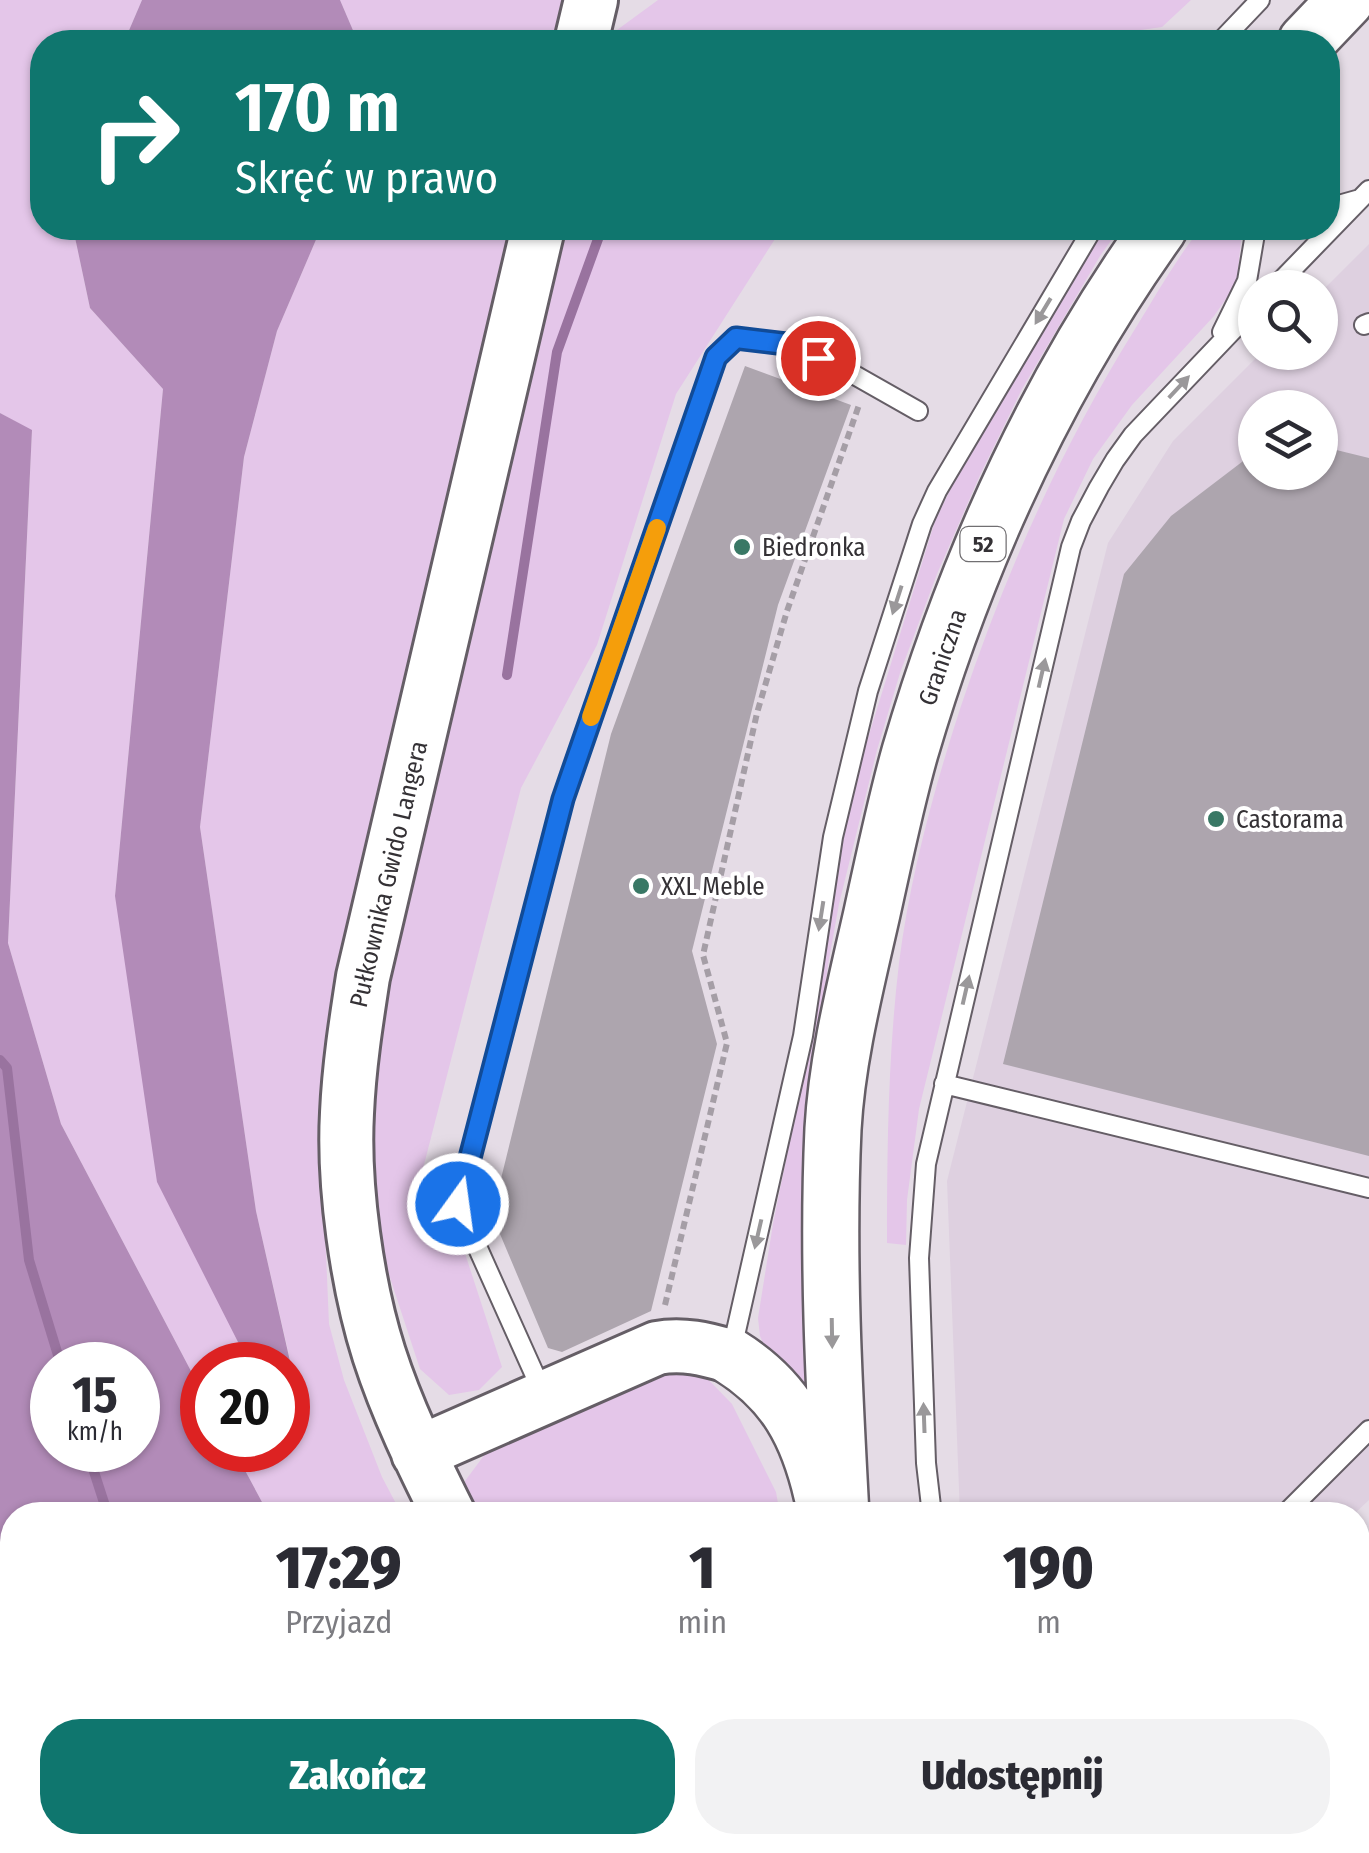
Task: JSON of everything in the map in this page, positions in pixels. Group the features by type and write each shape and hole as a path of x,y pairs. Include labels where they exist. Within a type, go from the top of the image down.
{"highway":[{"name":"Graniczna","path":"840,1502 832,1330 834,1127 850,1012 910,751 957,609 1009,485 1073,363 1150,240"},
{"name":"Graniczna","path":"873,1502 868,1416 867,1125 869,984 877,890"},
{"path":"730,1356 766,1382 791,1414 809,1449 823,1502"}],"street":[{"path":"584,30 591,0"},
{"name":"Pułkownika Gwido Langera","path":"443,1502 418,1452 379,1354 364,1298 355,1244 346,1118 363,977 535,240"},
{"path":"418,1452 658,1348 702,1348 730,1356"}],"lane":[{"path":"1231,30 1260,0"},
{"path":"1333,22 1366,0"},
{"path":"1340,203 1365,194"},
{"path":"1340,220 1365,194"},
{"path":"730,1356 803,1036 833,837 868,691 922,524 937,491 1086,240"},
{"path":"1213,350 1247,281 1254,240"},
{"path":"1291,270 1320,240"},
{"path":"930,1502 919,1258 926,1164 1072,548 1114,460 1238,324"},
{"path":"544,1396 458,1204 563,799 716,357 736,338 786,344 870,383 918,411"},
{"path":"944,1084 1369,1188"},
{"path":"1297,1502 1369,1430"}],"path":[{"path":"663,1314 727,1043 703,955 757,713 786,611 870,383"}],"shaded area":[{"path":"0,0 142,0 129,30 30,30 30,240 76,240 90,308 163,389 115,896 238,1342 180,1342 180,1350 61,1124 8,943 32,431 0,413"},
{"path":"142,0 340,0 353,30 129,30"},
{"path":"340,0 569,0 562,30 353,30"},
{"path":"658,0 1191,0 1162,27 1141,30 617,30"},
{"path":"76,240 316,240 277,331 244,457 200,827 256,1211 286,1342 238,1342 157,1182 115,896 163,389 90,308"},
{"path":"316,240 514,240 322,1160 329,1324 344,1380 395,1502 262,1502 246,1472 310,1472 310,1342 286,1342 256,1211 200,827 244,457 277,331"},
{"path":"555,240 774,240 676,394 597,645 521,788 418,1188 446,1195 502,1367 479,1390 449,1395 420,1369 376,1235 371,1103 396,916"},
{"path":"1097,240 1111,240 1022,389 980,475 937,574 900,673 877,750 839,904 819,1046 808,1403 767,1352 760,1336 758,1318 773,1224 807,1056 842,843 864,751 935,521 957,476"},
{"path":"1192,240 1241,240 1237,283 1214,316 1132,405 1093,459 1064,519 919,1109 907,1200 906,1245 887,1243 895,998 916,865 932,801 978,657 1037,513 1108,374"},
{"path":"1369,244 1369,1500 959,1502 947,1181 1108,543 1173,441 1244,370 1338,370 1338,275"},
{"path":"0,413 32,430 8,943 61,1124 180,1350 180,1472 246,1472 262,1502 0,1502"},
{"path":"669,1367 701,1372 732,1404 778,1502 466,1502 465,1481 494,1442"}],"building":[{"path":"745,366 851,405 778,605 692,951 717,1044 651,1311 562,1352 548,1348 492,1215 611,734"},
{"name":"Castorama","path":"1338,450 1369,458 1369,1156 1003,1064 1124,574 1171,516 1238,465 1238,490 1338,490"}],"waterway":[{"path":"507,675 557,352 598,240"},
{"path":"0,1060 7,1068 29,1260 54,1342"},
{"path":"94,1472 104,1502"}],"slow traffic":[{"path":"591,717 657,528"}],"place":[{"name":"Biedronka","path":"742,547"},
{"name":"Castorama","path":"1216,819"},
{"name":"XXL Meble","path":"641,886"}],"route":[{"path":"458,1204 563,799 716,357 736,338 786,344 818,358"}]}
